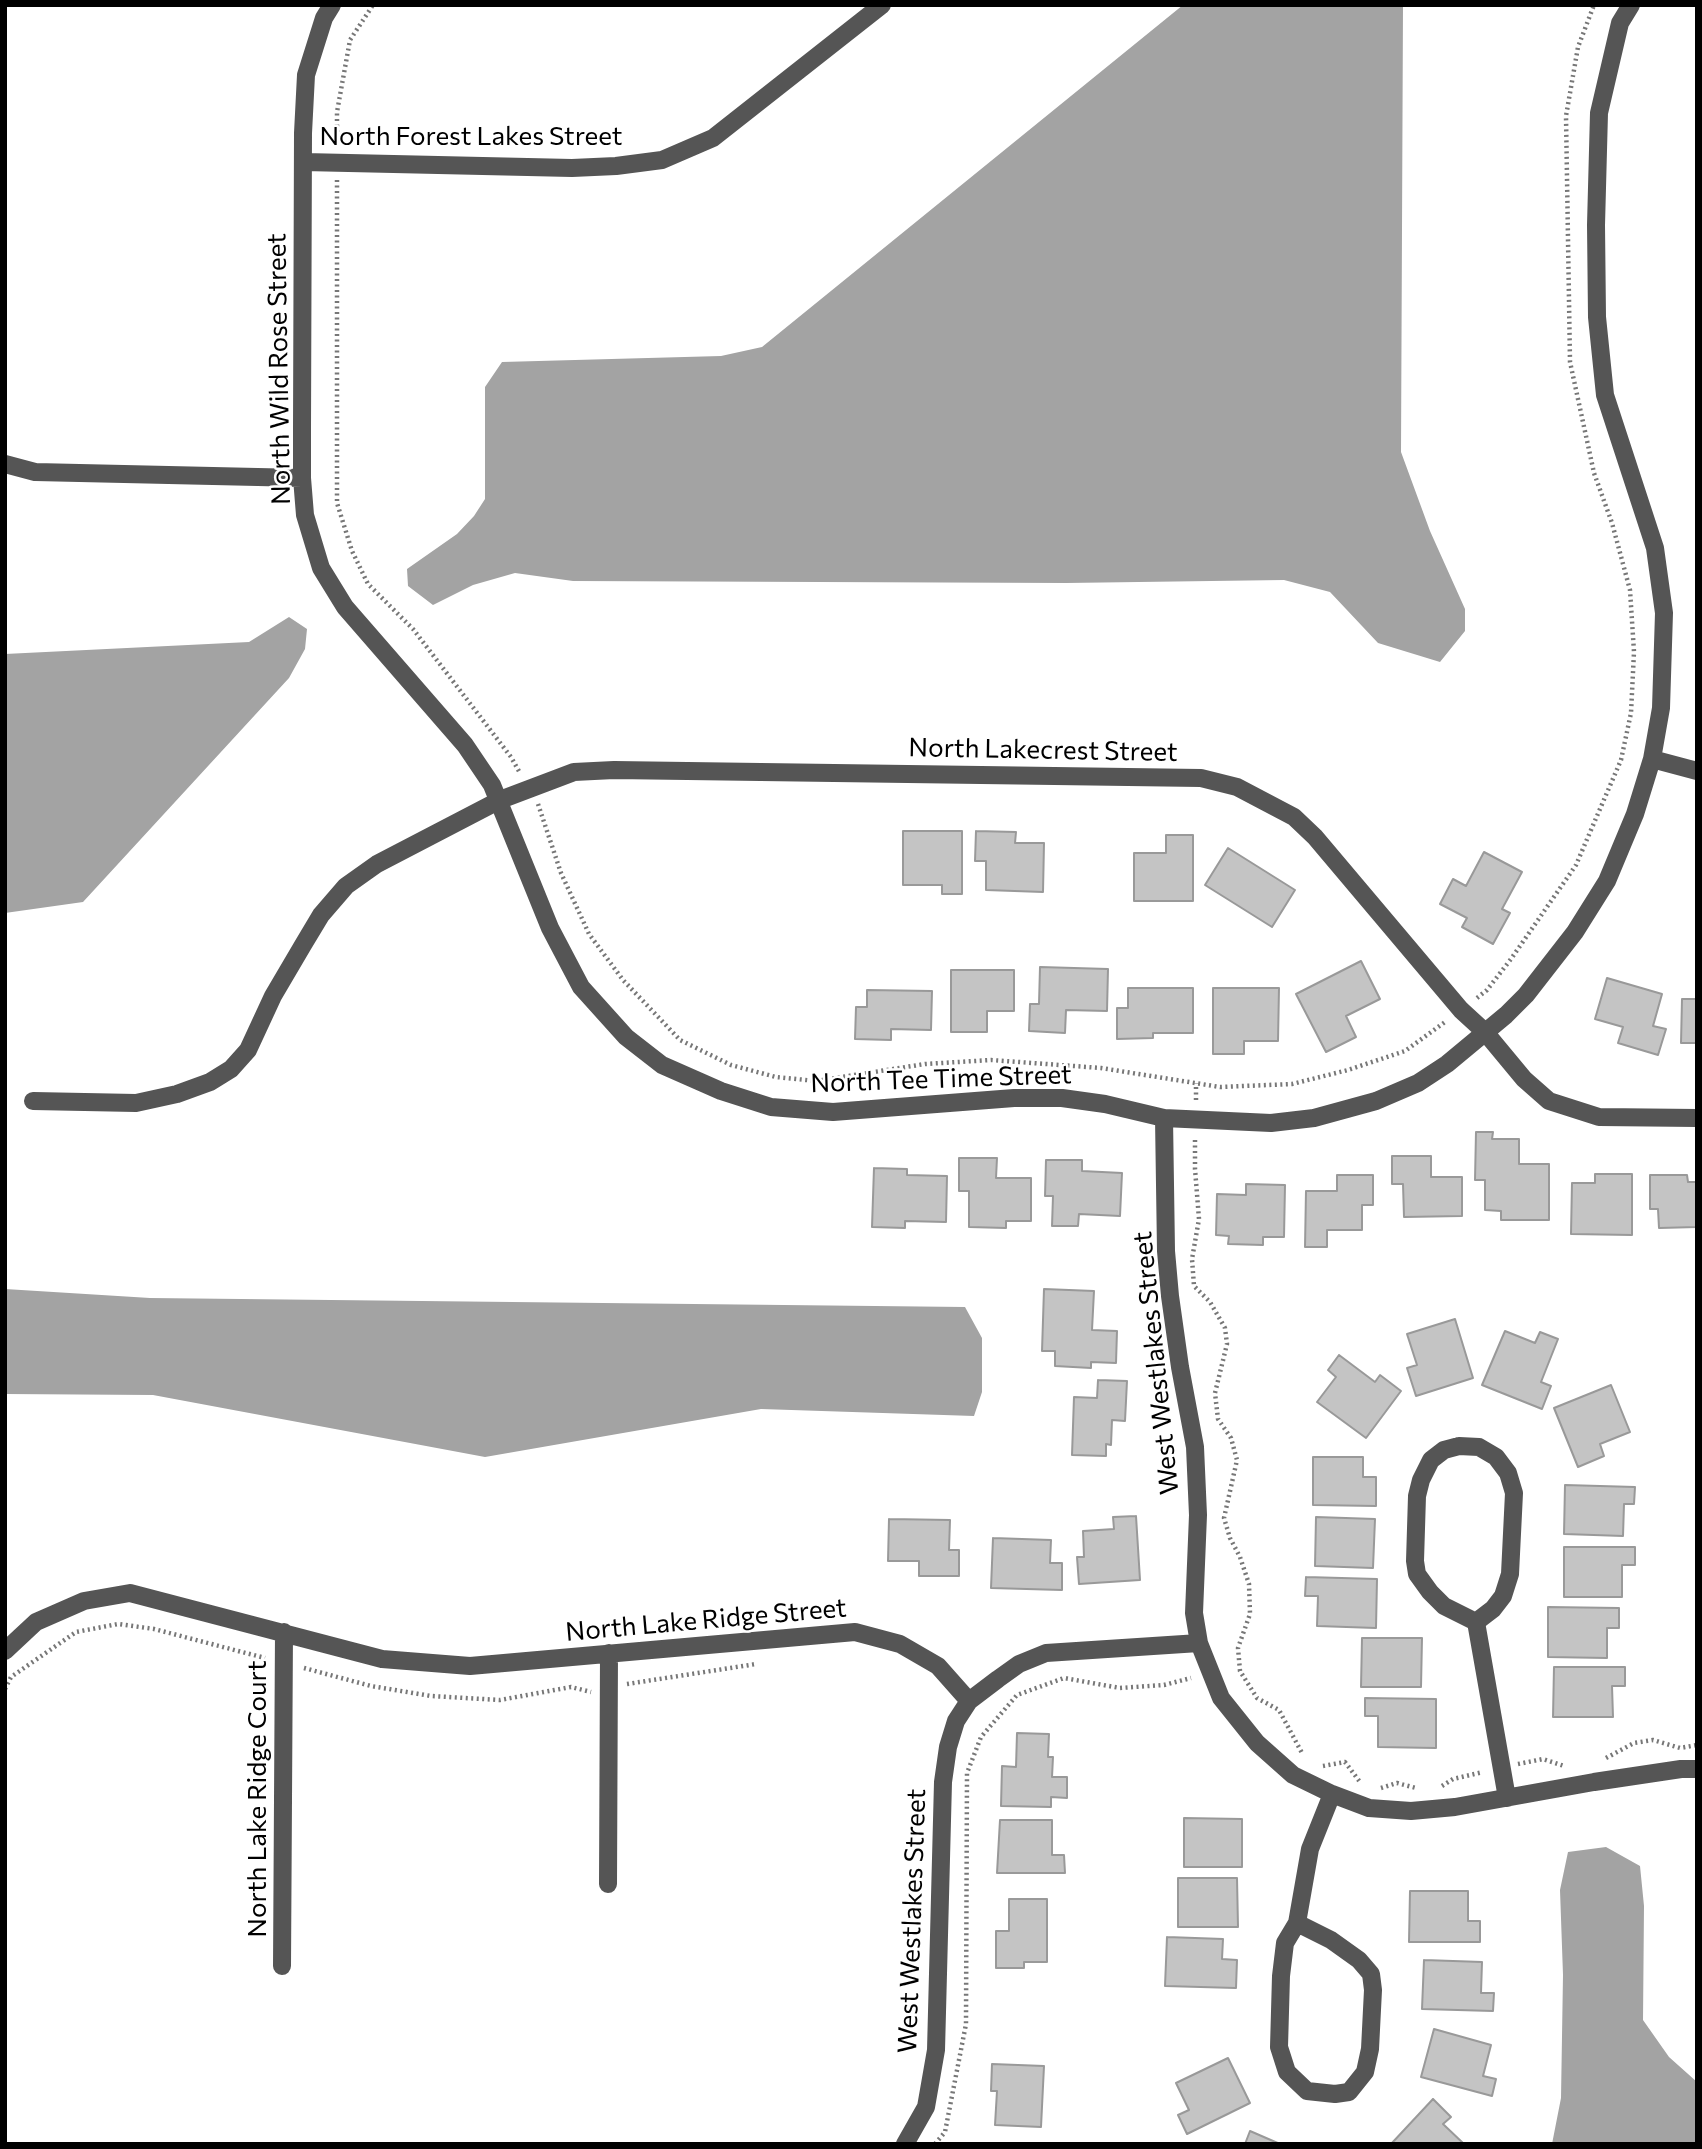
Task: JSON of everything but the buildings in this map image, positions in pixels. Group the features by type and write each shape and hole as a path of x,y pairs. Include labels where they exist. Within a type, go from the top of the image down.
{"street":[{"name":"North Wild Rose Street","path":"332,5 324,18 306,75 302,478 305,515 321,568 345,607 465,745 500,800"},
{"name":"North Forest Lakes Street","path":"304,162 572,168 616,166 662,159 713,138 882,5"},
{"name":"North Tee Time Street","path":"500,800 550,928 581,987 626,1037 662,1065 721,1091 771,1107 833,1112 1014,1098 1062,1098 1105,1104 1164,1118 1271,1123 1314,1118 1376,1101 1447,1064 1526,995 1576,932 1600,891 1635,814 1652,759 1661,708 1664,613 1655,548 1605,395 1597,317 1599,113 1620,23 1631,5"},
{"path":"5,464 35,472 302,478"},
{"path":"1652,759 1697,771"},
{"name":"North Lakecrest Street","path":"33,1101 136,1103 177,1094 210,1082 231,1069 248,1050 274,996 315,925 346,886 377,864 500,800 574,772 614,770 1201,778 1237,787 1294,817 1315,837 1461,1010 1485,1032 1524,1079 1549,1101 1599,1117 1697,1118"},
{"name":"West Westlakes Street","path":"1164,1118 1166,1251 1170,1296 1195,1447 1198,1515 1194,1613 1199,1643"},
{"path":"1459,1446 1479,1447 1496,1457 1508,1473 1514,1493 1510,1574 1503,1596 1493,1609 1476,1622 1444,1606 1416,1574 1417,1496 1421,1480 1431,1460 1444,1450 1459,1446"},
{"name":"North Lake Ridge Street","path":"5,1651 36,1622 84,1601 130,1593 382,1659 426,1664 470,1666 855,1632 901,1644 938,1666 969,1701"},
{"path":"1476,1622 1507,1798"},
{"name":"North Lake Ridge Court","path":"282,1966 284,1632"},
{"path":"969,1701 1019,1664 1046,1653 1199,1643 1221,1699 1257,1743 1293,1774 1332,1794 1369,1808 1411,1811 1455,1807 1607,1780 1697,1769"},
{"path":"608,1884 609,1653"},
{"name":"West Westlakes Street","path":"905,2143 926,2107 936,2050 943,1782 948,1747 956,1721 969,1701"},
{"path":"1297,1923 1359,1959 1371,1974 1374,1990 1370,2049 1365,2072 1349,2092 1335,2094 1307,2091 1287,2072 1279,2047 1285,1942 1297,1923 1310,1849 1332,1794"}],"path":[{"path":"373,5 350,40 337,111 337,503 352,551 368,584 413,629 511,757 539,805 561,873 589,934 623,980 680,1040 731,1065 776,1077 816,1081 925,1064 991,1060 1101,1068 1220,1087 1292,1084 1348,1070 1405,1051 1487,990 1511,960 1576,865 1621,760 1631,713 1634,652 1630,590 1612,523 1594,473 1570,362 1566,116 1578,47 1594,5"},
{"path":"1196,1083 1195,1169 1199,1219 1192,1259 1194,1286 1210,1302 1225,1328 1227,1344 1215,1393 1218,1419 1231,1438 1237,1460 1224,1518 1249,1584 1250,1614 1238,1648 1240,1671 1257,1698 1279,1710 1304,1756"},
{"path":"935,2144 945,2132 966,2024 967,1773 981,1737 1017,1695 1064,1678 1120,1688 1164,1685 1211,1675"},
{"path":"1600,1761 1634,1743 1653,1740 1680,1748 1697,1745"},
{"path":"1437,1788 1453,1779 1543,1759 1566,1766"},
{"path":"1316,1764 1323,1766 1345,1762 1361,1783 1379,1788 1397,1783 1422,1789"}],"shaded area":[{"path":"1183,5 1403,5 1401,452 1430,531 1465,609 1465,631 1440,662 1378,643 1330,592 1284,580 1066,583 573,581 515,573 473,585 433,605 408,586 407,569 457,534 485,499 485,387 502,362 721,356 762,347"},
{"path":"289,617 307,629 305,649 289,678 83,902 5,913 5,654 249,642"},
{"path":"5,1289 150,1298 965,1307 982,1338 982,1392 974,1416 761,1409 485,1457 153,1395 5,1394"},
{"path":"1606,1847 1640,1866 1644,1906 1643,2020 1669,2057 1697,2082 1697,2144 1552,2144 1561,2098 1563,1975 1560,1890 1568,1852"}]}
